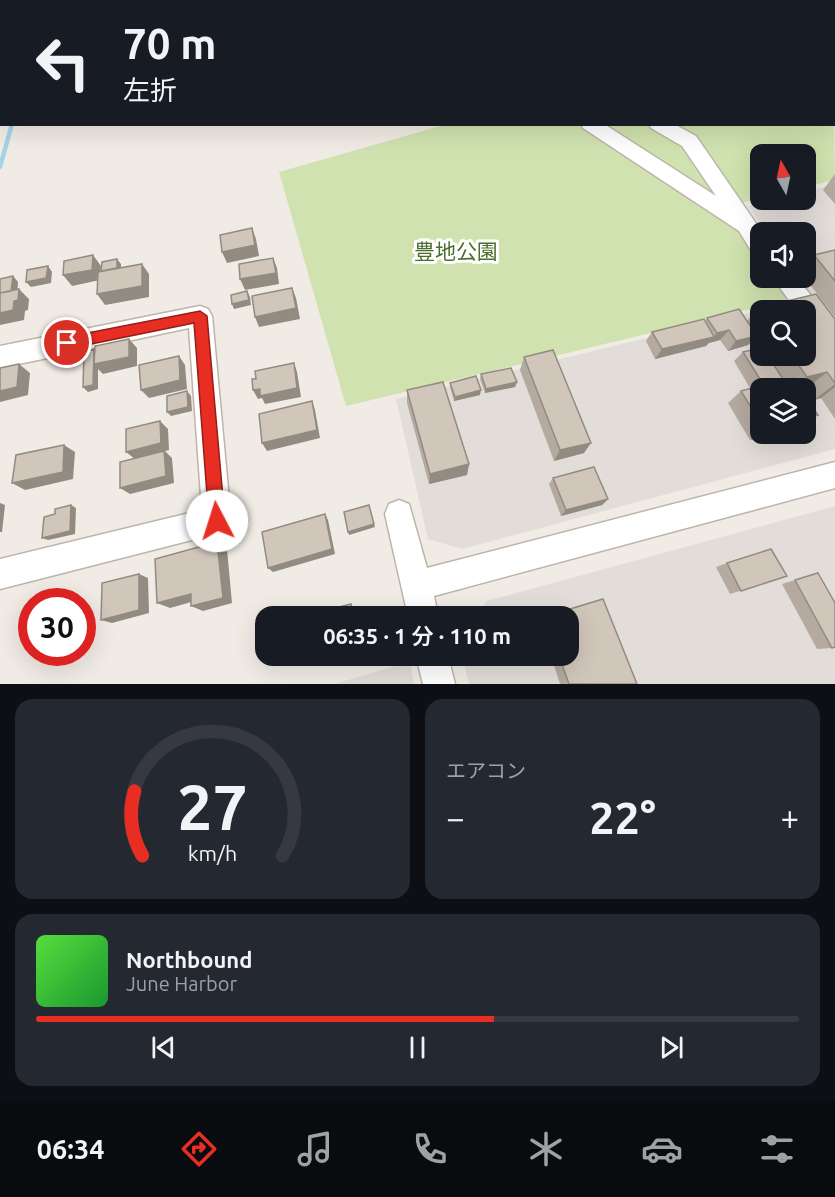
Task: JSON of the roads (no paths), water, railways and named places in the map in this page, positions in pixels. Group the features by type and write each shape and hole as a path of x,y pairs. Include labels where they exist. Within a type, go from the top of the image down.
{"street":[{"path":"593,126 744,225"},
{"path":"662,126 689,141 750,233"},
{"path":"792,288 835,344"},
{"path":"0,357 200,316 217,521 0,574"},
{"path":"416,586 835,475"},
{"path":"399,514 421,606"},
{"path":"434,666 439,684"}],"waterway":[{"path":"0,167 11,126"}],"park label":[{"name":"豊地公園","path":"456,251"}]}
